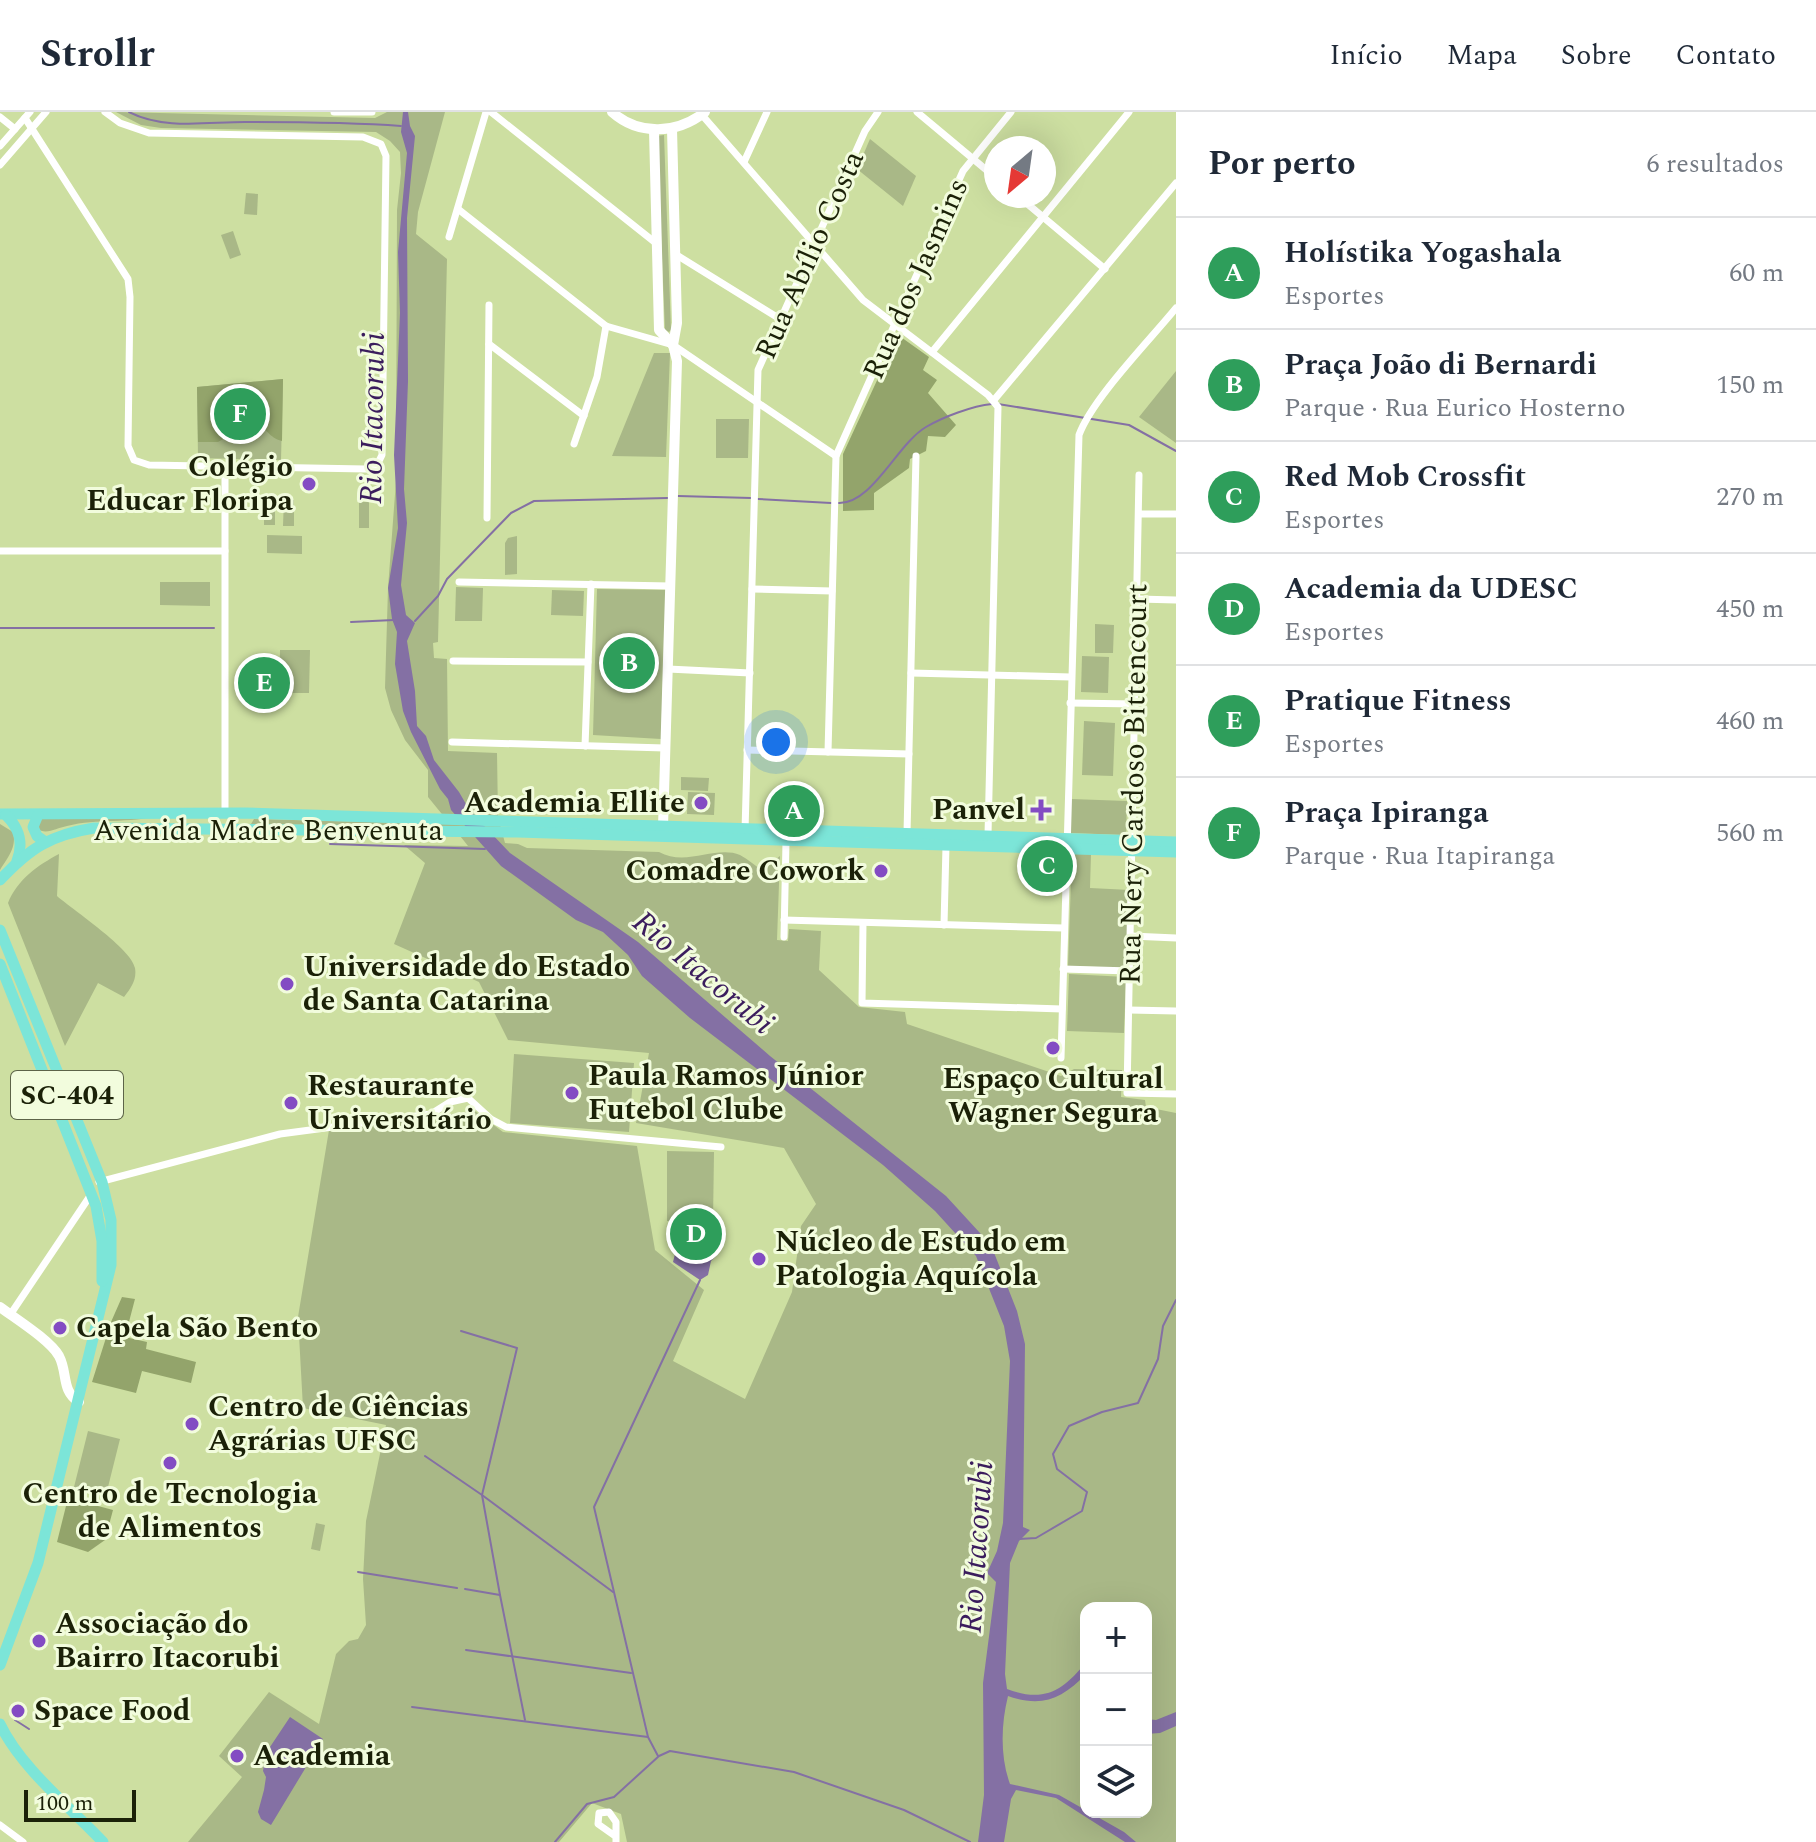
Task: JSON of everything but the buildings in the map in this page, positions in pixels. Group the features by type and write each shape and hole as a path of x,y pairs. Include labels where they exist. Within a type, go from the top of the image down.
{"main road":[{"name":"Avenida Madre Benvenuta","path":"2,815 225,813 517,832 662,832"},
{"path":"203,829 225,813"},
{"path":"248,830 255,814"},
{"path":"2,815 18,832 20,853 16,863"},
{"path":"38,815 33,827 37,836 44,841"},
{"name":"Avenida Madre Benvenuta","path":"0,880 44,841 66,832 94,828 248,830 460,827 505,823 745,835 988,835 1066,844"},
{"name":"Avenida Madre Benvenuta","path":"745,835 786,842 946,846 1066,844 1133,846 1176,852"},
{"name":"Avenida Madre Benvenuta","path":"1133,846 1176,842"},
{"name":"SC-404","path":"0,930 102,1182 113,1240 111,1265 100,1313 34,1576 0,1665"},
{"name":"SC-404","path":"0,964 90,1189 102,1241 100,1313"},
{"path":"0,1724 28,1764 103,1842"}],"street":[{"path":"0,165 46,112"},
{"path":"0,146 27,115 32,128 128,279 129,454 140,464 372,468 382,455 386,156 381,144 363,137 149,133 120,123 105,112"},
{"path":"334,112 372,112"},
{"path":"449,237 488,112 657,244"},
{"path":"612,112 635,126 654,130 672,129 703,113 863,300 996,403"},
{"path":"744,162 767,112"},
{"name":"Rua Abílio Costa","path":"745,835 759,365 865,131 878,112"},
{"path":"917,112 984,168"},
{"name":"Rua dos Jasmins","path":"836,456 963,171 1011,112"},
{"path":"932,352 1129,112"},
{"path":"0,117 15,129"},
{"path":"662,832 677,361 673,345 677,323 672,129"},
{"path":"654,130 659,330 673,345 836,456 828,752"},
{"path":"988,835 996,403 1176,183"},
{"path":"1032,208 1105,269"},
{"path":"458,209 606,326 673,345"},
{"path":"675,254 780,319"},
{"path":"487,518 489,305"},
{"path":"1061,1058 1079,435 1097,404 1176,308"},
{"path":"574,444 597,377 606,326"},
{"path":"489,344 584,416"},
{"path":"907,833 916,456"},
{"path":"225,466 225,813"},
{"name":"Rua Nery Cardoso Bittencourt","path":"1139,475 1127,1093 1176,1094"},
{"path":"1140,514 1176,514"},
{"path":"0,551 225,551"},
{"path":"459,582 671,586"},
{"path":"585,746 591,584"},
{"path":"752,589 832,591"},
{"path":"1138,599 1176,600"},
{"path":"453,661 588,662"},
{"path":"668,669 750,673"},
{"path":"911,673 1071,677"},
{"path":"1070,703 1136,704"},
{"path":"452,742 665,748"},
{"path":"747,750 909,754"},
{"path":"784,937 786,842"},
{"path":"944,925 946,846"},
{"path":"784,920 1064,928"},
{"path":"863,923 862,1003 1062,1009"},
{"path":"1131,936 1176,938"},
{"path":"1063,969 1130,971"},
{"path":"1129,1010 1176,1011"},
{"path":"10,1315 90,1189 102,1182 280,1134 431,1114 450,1102 468,1098 491,1119 506,1127 721,1147"},
{"path":"0,1307 59,1356 67,1389 71,1397 79,1402"},
{"path":"0,1825 23,1842"}],"green space":[{"path":"116,112 375,118 387,112 445,112 418,212 416,234 447,259 438,642 433,643 434,658 447,659 448,751 497,753 498,817 505,843 527,848 659,852 680,857 731,853 740,855 762,870 780,856 777,940 788,941 789,929 821,931 819,970 859,1007 905,1012 907,1024 1061,1076 1074,1069 1122,1070 1121,1097 1145,1100 1146,1107 1176,1113 1176,1842 627,1842 621,1814 592,1803 559,1842 188,1842 242,1777 219,1756 269,1692 319,1724 336,1654 349,1641 358,1639 366,1625 363,1579 366,1521 386,1425 303,1408 298,1317 329,1130 475,1111 503,1132 637,1146 655,1250 704,1290 673,1361 745,1399 792,1292 801,1226 816,1204 784,1148 636,1123 649,1053 508,1040 479,982 394,944 425,863 404,845 468,846 453,827 251,824 254,819 450,824 428,797 428,770 405,740 385,688 396,481 400,152 376,132 161,128 141,125"},
{"path":"664,135 669,332 665,330 657,136"},
{"path":"870,139 916,176 903,206 857,169"},
{"path":"246,193 258,194 257,215 244,214"},
{"path":"233,231 241,255 230,259 221,235"},
{"path":"898,335 929,357 923,370 937,380 928,393 956,425 945,437 928,436 926,451 910,459 909,468 874,493 874,510 843,511 843,454"},
{"path":"654,353 670,353 666,457 612,456"},
{"path":"1176,371 1176,443 1139,417"},
{"path":"283,379 281,460 198,458 197,387"},
{"path":"283,379 282,441 261,427 246,436 232,434 218,442 198,442 197,387"},
{"path":"716,419 749,419 748,458 716,458"},
{"path":"264,499 275,499 275,525 264,525"},
{"path":"284,499 294,500 294,526 283,526"},
{"path":"359,502 369,502 369,528 359,528"},
{"path":"267,535 302,536 302,554 267,553"},
{"path":"517,536 517,574 505,575 505,543 508,538"},
{"path":"160,582 210,582 210,606 160,605"},
{"path":"456,587 483,588 482,621 455,621"},
{"path":"597,589 666,590 661,739 593,735"},
{"path":"552,590 584,591 583,616 551,615"},
{"path":"1095,624 1114,625 1113,653 1095,653"},
{"path":"280,650 310,650 309,693 279,693"},
{"path":"1082,656 1109,657 1108,693 1081,692"},
{"path":"1084,721 1115,723 1113,776 1082,775"},
{"name":"Academia Ellite","path":"681,777 709,778 708,791 681,790"},
{"name":"Academia Ellite","path":"688,792 715,793 714,815 687,814"},
{"path":"1071,799 1127,801 1126,835 1070,833"},
{"path":"161,815 79,824 48,831 37,829 41,818"},
{"path":"0,824 13,832 14,842 0,870"},
{"path":"1072,853 1091,854 1090,888 1130,890 1128,968 1068,966"},
{"path":"59,854 57,896 124,951 135,968 133,984 124,997 98,983 65,1046 8,903 29,874"},
{"path":"1069,974 1126,977 1124,1033 1067,1031"},
{"name":"Paula Ramos Júnior Futebol Clube","path":"514,1054 634,1063 629,1132 510,1123"},
{"path":"667,1151 714,1152 713,1221 667,1221"},
{"path":"122,1297 135,1299 125,1337 147,1342 146,1349 196,1362 191,1383 142,1371 136,1393 92,1382"},
{"path":"88,1431 120,1439 106,1495 74,1487"},
{"path":"68,1498 113,1510 105,1540 88,1552 57,1542"},
{"path":"316,1523 325,1525 320,1551 311,1549"}],"shaded area":[{"path":"403,112 408,112 415,136 407,218 408,381 404,489 407,523 401,585 406,615 415,623 407,641 417,726 426,736 434,760 470,811 510,853 638,942 770,1056 946,1196 991,1245 1017,1311 1025,1344 1023,1527 1030,1530 1019,1541 1010,1563 1007,1689 1032,1695 1052,1692 1080,1668 1080,1679 1051,1699 1031,1701 1008,1696 1004,1718 1004,1763 1010,1784 1059,1795 1080,1807 1080,1813 1056,1798 1016,1790 1011,1799 1004,1842 978,1842 984,1795 983,1683 996,1582 987,1573 997,1551 1003,1523 1010,1361 1004,1326 976,1256 935,1211 883,1165 690,1018 642,976 628,955 603,932 576,920 501,866 451,810 411,732 403,711 395,664 397,632 388,588 398,528 394,455 400,313 398,252 407,153 401,132"},
{"path":"717,1242 717,1255 711,1261 708,1275 700,1280 673,1262 675,1254 681,1250 693,1250 699,1254 708,1252 710,1246"},
{"path":"1176,1712 1176,1726 1152,1734 1152,1720"},
{"path":"290,1717 323,1739 271,1825 261,1819 258,1812 266,1777 263,1771 266,1753"},
{"path":"1087,1818 1099,1818 1136,1842 1125,1842"}],"waterway":[{"path":"129,112 142,118 186,124 304,122 401,126"},
{"path":"838,503 862,494 915,435 926,427 958,412 992,404"},
{"path":"998,404 1129,425 1176,451"},
{"path":"678,496 751,498"},
{"path":"415,621 438,596 447,579 511,513 534,501 668,498"},
{"path":"758,499 831,503"},
{"path":"351,622 394,620"},
{"path":"0,628 214,628"},
{"path":"330,844 485,849"},
{"path":"648,1737 594,1507 700,1280"},
{"path":"1019,1539 1036,1538 1082,1511 1087,1492 1057,1469 1053,1454 1069,1426 1102,1412 1138,1403 1158,1359 1163,1326 1176,1300"},
{"path":"461,1331 517,1348 482,1495 613,1592"},
{"path":"425,1456 482,1495 500,1595"},
{"path":"358,1572 457,1588"},
{"path":"465,1589 500,1595 525,1720"},
{"path":"466,1650 631,1673"},
{"path":"412,1707 648,1737 658,1756"},
{"path":"15,1720 29,1729"},
{"path":"555,1842 587,1804 614,1797 659,1756 670,1751 794,1772 904,1810 970,1842"}],"place":[{"name":"Praça Ipiranga","path":"240,414"},
{"name":"Colégio Educar Floripa","path":"309,484"},
{"name":"Praça João di Bernardi","path":"629,663"},
{"name":"Pratique Fitness","path":"264,683"},
{"name":"Academia Ellite","path":"701,803"},
{"name":"Panvel","path":"1041,810"},
{"name":"Holístika Yogashala","path":"794,811"},
{"name":"Red Mob Crossfit","path":"1047,866"},
{"name":"Comadre Cowork","path":"881,871"},
{"name":"Universidade do Estado de Santa Catarina","path":"287,984"},
{"name":"Espaço Cultural Wagner Segura","path":"1053,1048"},
{"name":"Paula Ramos Júnior Futebol Clube","path":"572,1093"},
{"name":"Restaurante Universitário","path":"291,1103"},
{"name":"Academia da UDESC","path":"696,1234"},
{"name":"Núcleo de Estudo em Patologia Aquícola","path":"759,1259"},
{"name":"Capela São Bento","path":"60,1328"},
{"name":"Centro de Ciências Agrárias UFSC","path":"192,1424"},
{"name":"Centro de Tecnologia de Alimentos","path":"170,1463"},
{"name":"Associação do Bairro Itacorubi","path":"39,1641"},
{"name":"Space Food","path":"18,1711"},
{"name":"Academia","path":"237,1756"}],"water label":[{"name":"Rio Itacorubi","path":"373,418"},
{"name":"Rio Itacorubi","path":"703,973"},
{"name":"Rio Itacorubi","path":"977,1547"}]}
